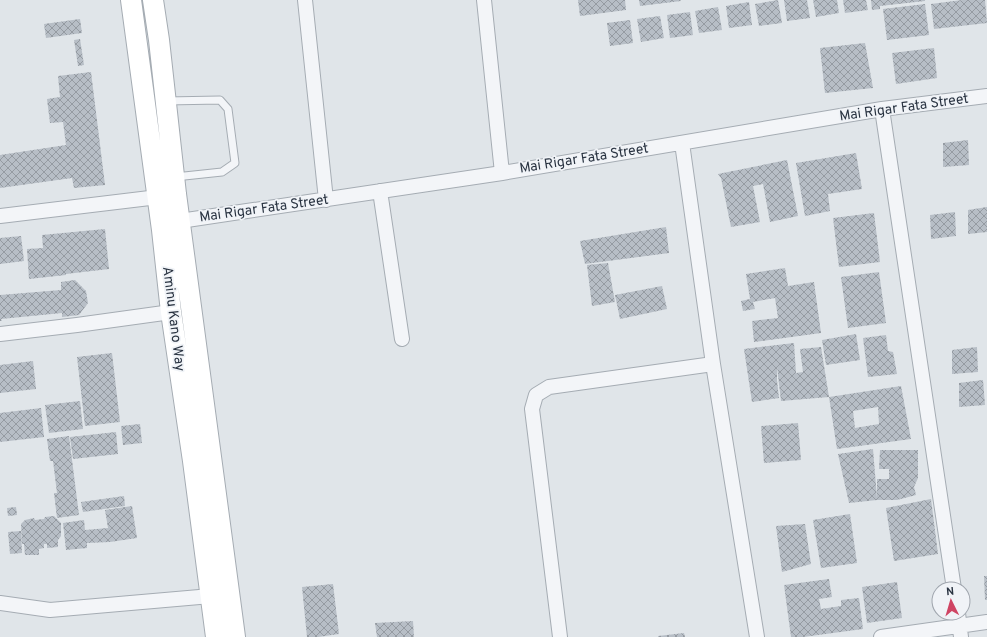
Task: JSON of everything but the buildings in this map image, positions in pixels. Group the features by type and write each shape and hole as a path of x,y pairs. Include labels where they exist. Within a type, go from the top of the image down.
{"main road":[{"name":"Aminu Kano Way","path":"131,0 158,197 171,312 193,461 216,637"},
{"name":"Aminu Kano Way","path":"153,0 180,221 235,637"},
{"path":"151,147 171,145"},
{"path":"193,461 212,460"}],"street":[{"path":"305,0 326,200"},
{"path":"484,0 502,173"},
{"name":"Mai Rigar Fata Street","path":"180,221 502,173 882,109 987,96"},
{"path":"882,109 953,581"},
{"path":"682,143 712,364 757,637"},
{"path":"380,191 402,339"},
{"path":"0,216 158,197"},
{"path":"0,334 171,312"},
{"path":"560,637 532,409 536,395 549,387 712,364"},
{"path":"0,603 50,610 210,596"},
{"path":"881,637 987,622"}],"lane":[{"path":"166,101 220,100 228,109 235,163 222,172 175,177"}]}
